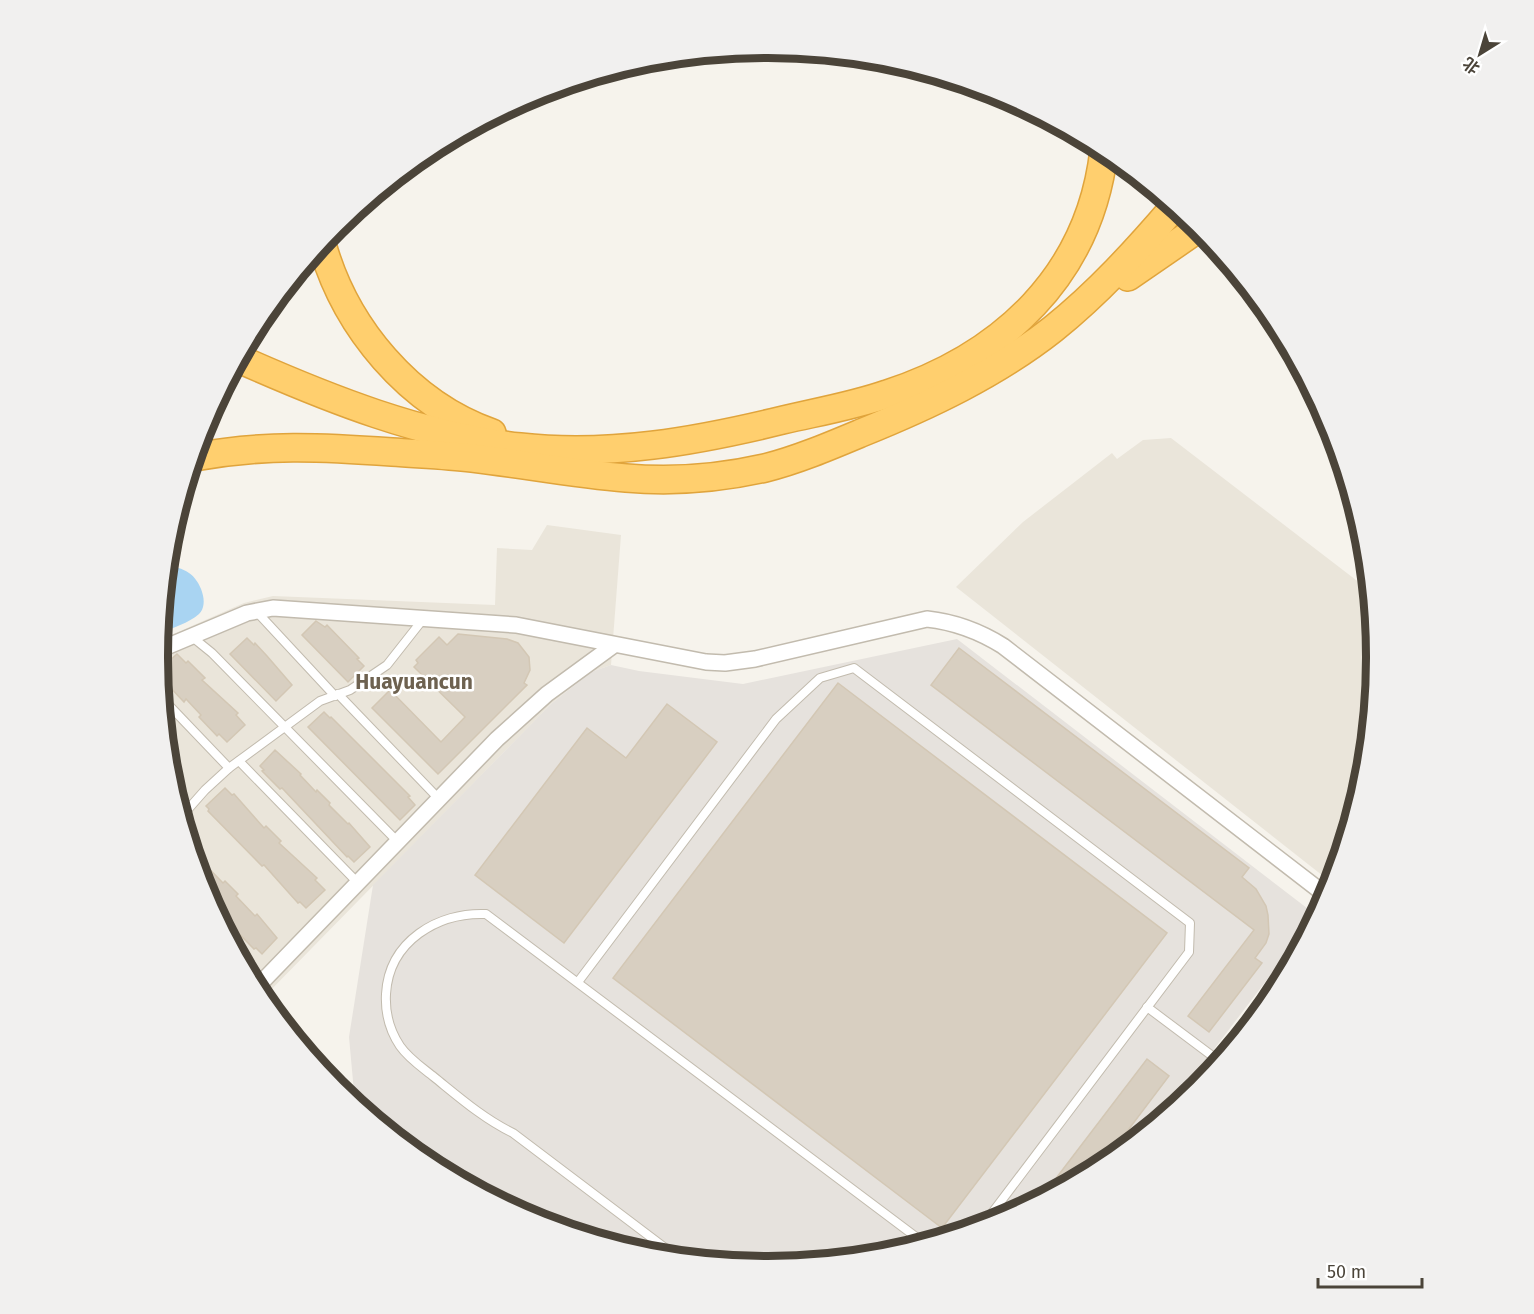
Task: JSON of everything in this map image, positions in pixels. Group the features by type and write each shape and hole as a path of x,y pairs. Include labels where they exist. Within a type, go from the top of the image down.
{"highway":[{"path":"990,344 1017,323 1044,294 1077,242 1086,224 1098,187 1102,161"},
{"path":"247,362 315,392 401,422 462,437 548,450 632,449 767,424 885,395 933,376 1043,317 1105,261 1157,203"},
{"path":"1053,329 1116,272 1168,213"},
{"path":"204,456 247,449 301,446 469,457 626,478 702,477 766,467 843,441 926,404 998,366 1190,234"},
{"path":"325,254 334,280 350,312 372,344 400,374 432,400 470,423 489,432 548,450"},
{"path":"240,374 356,421 469,457"}],"street":[{"path":"169,646 255,611 283,608 516,625 687,660 725,663 755,659 927,619 964,626 1003,646 1318,889"},
{"path":"263,980 497,739 547,694 614,645"}],"lane":[{"path":"255,611 439,799"},
{"path":"188,809 205,789 229,768 320,701 350,690 387,665 423,618"},
{"path":"191,636 212,653 398,842"},
{"path":"578,982 776,719 820,678 854,668 1190,923 1188,952 992,1211"},
{"path":"171,708 229,768"},
{"path":"239,761 358,883"},
{"path":"662,1246 513,1133 490,1122 407,1055 394,1036 387,1014 389,977 398,954 426,928 461,915 486,914 915,1237"},
{"path":"1147,1007 1213,1056"}],"shaded area":[{"path":"1273,338 1283,354 1276,349"},
{"path":"1171,438 1360,583 1366,657 1360,735 1345,812 1324,876 956,587 1023,522 1112,453 1117,459 1143,440"},
{"path":"547,525 621,535 611,665 591,672 551,704 270,991 230,922 200,849 189,812 174,735 168,657 169,636 244,603 273,596 495,605 497,548 532,550"},
{"path":"957,639 1309,910 1285,955 1193,1077 1162,1107 1100,1155 1032,1194 996,1210 959,1224 884,1244 806,1254 767,1256 689,1250 650,1244 575,1224 538,1210 502,1194 434,1155 372,1107 354,1089 349,1037 373,885 551,704 591,672 611,665 639,671 743,684"}],"water":[{"path":"176,568 193,576 204,598 199,614 169,629"}],"building":[{"path":"316,621 325,627 327,625 364,666 348,682 302,635"},
{"path":"458,634 507,639 518,643 529,657 530,670 524,683 527,685 438,774 372,708 390,690 441,742 465,717 414,667 418,663 416,660 439,637 447,645"},
{"path":"247,638 254,645 255,643 292,685 276,701 230,654"},
{"path":"959,648 1249,868 1242,877 1256,889 1266,906 1268,915 1269,934 1266,943 1255,958 1262,963 1209,1032 1188,1016 1254,930 931,685"},
{"path":"177,654 186,663 188,661 205,678 202,680 238,713 236,715 245,725 227,742 219,734 217,736 186,699 184,702 170,687 168,662"},
{"path":"838,683 1167,933 942,1228 613,978"},
{"path":"667,704 717,742 564,943 475,875 587,728 626,758"},
{"path":"324,712 410,796 408,797 415,805 400,820 308,727"},
{"path":"275,750 330,803 329,805 370,847 354,862 282,788 280,789 262,771 264,770 260,766"},
{"path":"225,788 232,795 234,794 264,828 266,826 281,841 279,843 317,878 315,880 325,890 306,908 300,902 298,903 264,865 262,866 208,811 206,806"},
{"path":"206,866 238,894 236,896 255,916 257,914 277,938 262,954 256,948 254,949 233,928"},
{"path":"1147,1059 1169,1076 1121,1139 1100,1155 1053,1182"}],"district":[{"name":"Huayuancun","path":"414,682"}]}
